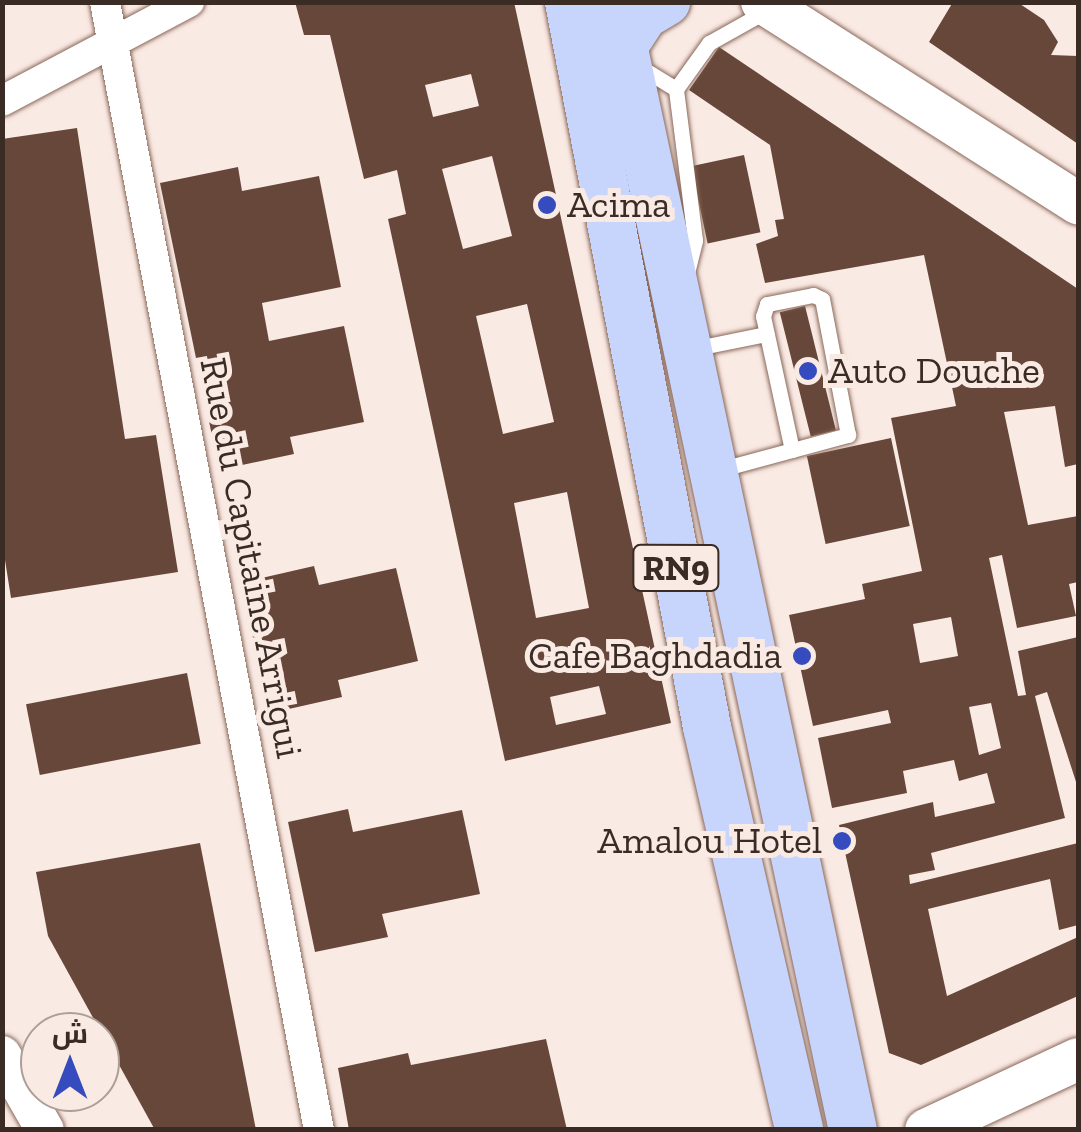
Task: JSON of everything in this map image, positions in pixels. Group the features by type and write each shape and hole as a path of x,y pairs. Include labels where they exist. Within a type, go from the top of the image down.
{"main road":[{"path":"596,16 644,14 666,2"},
{"path":"767,5 1078,203"},
{"name":"RN9","path":"596,16 686,350 709,472 853,1130"},
{"name":"RN9","path":"596,16 707,728 799,1130"},
{"path":"926,1130 1078,1059"}],"street":[{"name":"Rue du Capitaine Arrigui","path":"105,2 320,1130"},
{"path":"2,100 112,48 189,2"},
{"path":"2,1055 45,1130"}],"lane":[{"path":"676,89 709,43 767,5"},
{"path":"596,16 676,89 695,240 692,269 672,298"},
{"path":"709,472 848,436 851,424 822,299 768,304 766,334 792,450"},
{"path":"686,350 766,334"}],"building":[{"path":"295,2 514,2 671,723 505,761 388,219 406,214 397,170 364,179 330,35 304,35","holes":["471,74 479,106 433,117 425,85","492,156 512,236 463,249 442,169","527,304 554,422 503,434 476,316","567,492 589,608 536,618 514,503","599,686 606,714 556,725 550,697"]},
{"path":"953,2 1017,2 1044,20 1058,42 1051,55 1078,56 1078,144 929,42"},
{"path":"719,47 1078,289 1078,464 1065,467 1055,406 1004,412 1028,525 1078,516 1078,582 1069,584 1076,616 1017,628 1002,555 989,558 1018,696 1026,695 1018,651 1078,637 1078,788 1047,692 1035,696 1065,818 931,853 935,870 909,875 910,884 1078,843 1078,925 1059,930 1050,879 928,909 947,996 1078,937 1078,996 921,1065 889,1053 839,825 933,802 935,817 995,803 987,773 959,781 954,760 903,771 907,793 832,808 818,738 891,723 888,710 813,726 789,615 865,599 862,584 922,571 891,418 956,406 924,255 765,283 756,244 778,236 775,220 784,219 770,145 689,90","holes":["951,617 958,656 920,663 913,624","991,703 1001,748 979,755 969,707"]},
{"path":"77,128 125,439 156,435 178,572 11,598 2,541 2,139"},
{"path":"744,155 760,232 708,244 691,166"},
{"path":"238,167 242,191 319,176 341,287 262,303 269,341 344,326 364,422 290,437 294,454 219,470 160,183"},
{"name":"Auto Douche","path":"805,306 836,430 811,436 780,312"},
{"path":"891,438 910,526 826,544 807,456"},
{"path":"314,566 319,585 396,568 418,661 338,680 342,697 271,713 240,583"},
{"path":"187,673 201,744 40,775 26,704"},
{"path":"348,809 353,832 462,810 480,894 382,914 388,937 315,952 288,822"},
{"path":"200,843 256,1130 155,1130 120,1067 120,1012 90,1012 48,936 36,872"},
{"path":"546,1039 567,1130 349,1130 338,1068 408,1053 411,1065"}],"place":[{"name":"Acima","path":"547,205"},
{"name":"Auto Douche","path":"808,371"},
{"name":"Cafe Baghdadia","path":"802,656"},
{"name":"Amalou Hotel","path":"842,841"}]}
